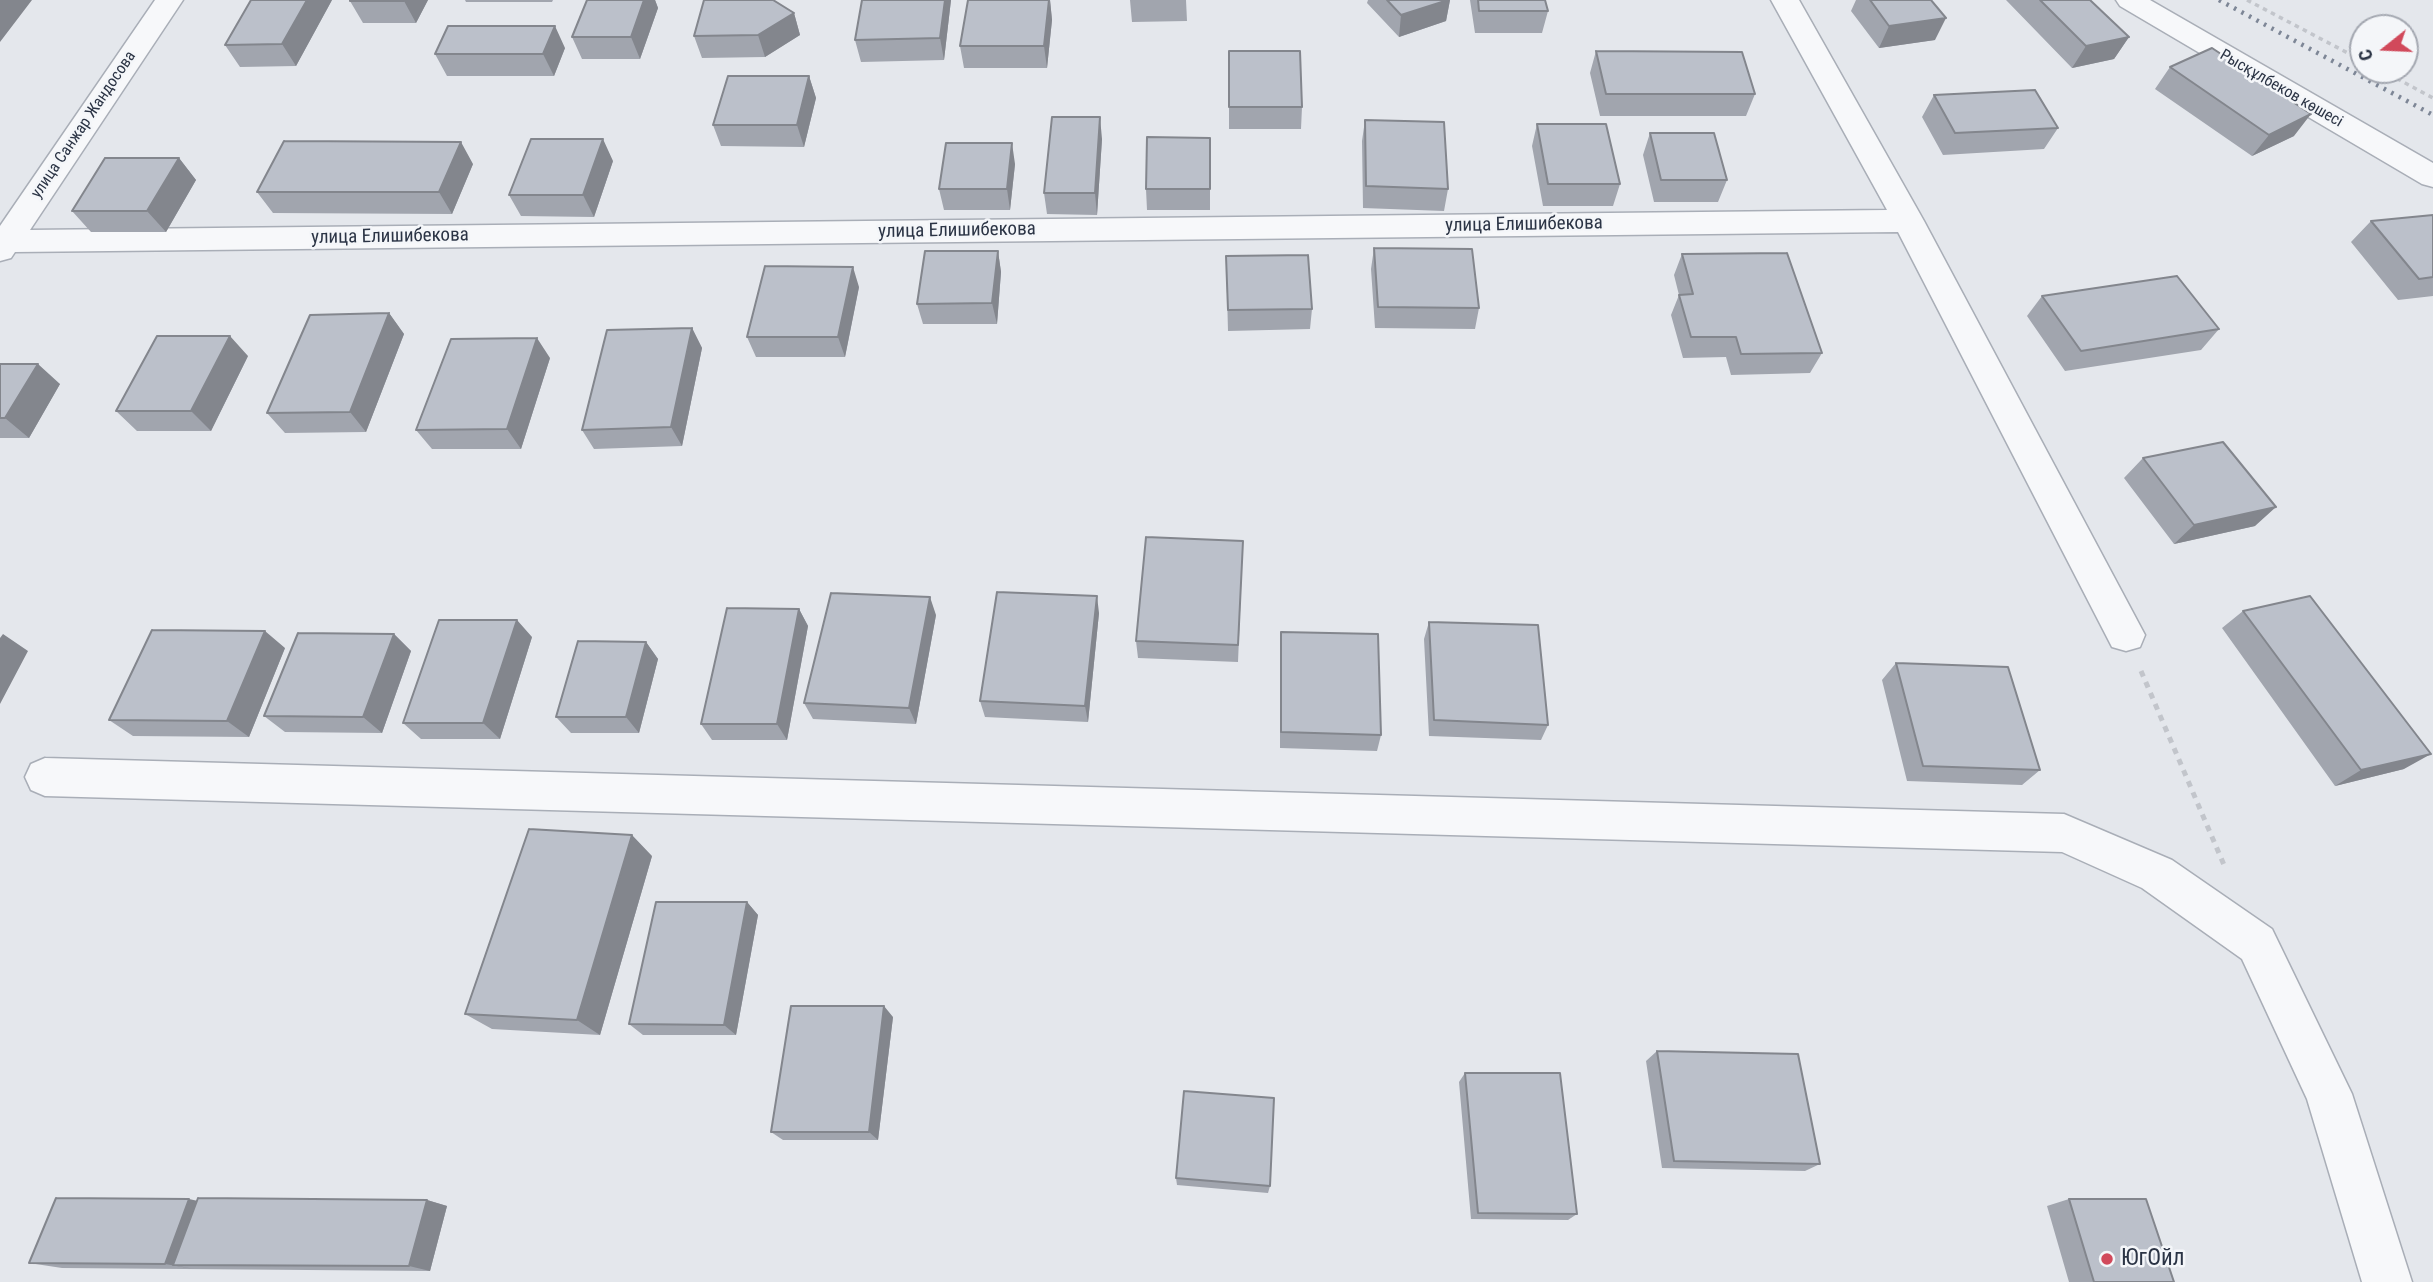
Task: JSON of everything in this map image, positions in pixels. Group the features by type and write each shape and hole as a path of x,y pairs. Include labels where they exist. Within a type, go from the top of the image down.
{"street":[{"name":"улица Санжар Жандосова","path":"3,245 169,0"},
{"path":"1785,0 1909,220 2126,635"},
{"name":"Рысқұлбеков көшесі","path":"2130,0 2433,177"},
{"name":"улица Елишибекова","path":"3,245 1909,220"},
{"path":"45,777 2064,833 2157,874 2257,944 2329,1094 2387,1282"}],"path":[{"path":"2247,0 2349,54"},
{"path":"2407,84 2433,98"},
{"path":"2126,635 2225,867"}],"building":[{"path":"251,0 307,0 282,44 225,45"},
{"path":"404,0 404,1 350,1"},
{"path":"587,0 644,0 631,37 572,37"},
{"path":"704,0 773,0 794,13 758,35 694,36"},
{"path":"862,0 945,0 940,38 855,40"},
{"path":"968,0 1049,0 1044,46 960,46"},
{"path":"1387,0 1448,0 1401,15"},
{"path":"1478,0 1545,0 1548,11 1479,11"},
{"path":"1870,0 1931,0 1946,18 1889,26"},
{"path":"2040,0 2090,0 2129,37 2086,46"},
{"path":"448,26 555,26 543,54 435,54"},
{"path":"2212,48 2311,114 2269,135 2170,67"},
{"path":"1229,51 1300,51 1302,107 1229,107"},
{"path":"1596,51 1742,52 1755,94 1606,94"},
{"path":"728,76 809,76 797,125 713,125"},
{"path":"2035,90 2058,128 1955,133 1934,95"},
{"path":"1052,117 1100,117 1095,193 1044,193"},
{"path":"1365,120 1444,122 1448,189 1366,186"},
{"path":"1537,124 1606,124 1620,184 1548,184"},
{"path":"1650,133 1714,133 1727,180 1661,180"},
{"path":"1147,137 1210,138 1210,189 1146,189"},
{"path":"531,139 603,139 583,195 509,195"},
{"path":"284,141 461,142 439,192 257,192"},
{"path":"946,143 1012,143 1007,189 939,189"},
{"path":"105,158 179,158 147,211 72,211"},
{"path":"2433,215 2433,277 2419,279 2371,221"},
{"path":"1374,248 1472,249 1479,308 1378,307"},
{"path":"925,251 998,251 992,303 917,304"},
{"path":"1787,253 1822,353 1741,354 1736,337 1691,337 1679,295 1693,294 1682,254"},
{"path":"1308,255 1312,309 1228,310 1226,256"},
{"path":"765,266 853,267 838,337 747,337"},
{"path":"2177,276 2219,329 2081,351 2042,296"},
{"path":"389,313 350,412 267,413 310,315"},
{"path":"692,328 671,427 582,430 607,330"},
{"path":"157,336 230,336 191,411 116,411"},
{"path":"537,338 507,429 416,430 451,339"},
{"path":"0,364 38,364 5,418 0,418"},
{"path":"2223,442 2276,507 2194,525 2143,458"},
{"path":"1146,537 1243,541 1238,645 1136,641"},
{"path":"997,592 1097,596 1085,706 980,701"},
{"path":"831,593 930,597 909,708 804,703"},
{"path":"2310,596 2431,754 2361,770 2243,611"},
{"path":"727,608 799,609 777,724 701,724"},
{"path":"439,620 517,620 483,723 403,723"},
{"path":"1429,622 1538,625 1548,725 1434,720"},
{"path":"152,630 265,631 227,721 109,720"},
{"path":"1281,632 1378,634 1381,735 1281,732"},
{"path":"298,633 394,634 363,717 264,716"},
{"path":"578,641 646,642 626,717 556,717"},
{"path":"1896,663 2008,667 2040,770 1923,766"},
{"path":"529,829 632,835 577,1020 465,1014"},
{"path":"656,902 747,902 724,1025 629,1024"},
{"path":"791,1006 884,1006 869,1132 771,1132"},
{"path":"1657,1051 1798,1054 1820,1164 1674,1161"},
{"path":"1465,1073 1560,1073 1577,1214 1478,1213"},
{"path":"1184,1091 1274,1098 1270,1186 1176,1178"},
{"path":"56,1198 189,1199 165,1264 29,1263"},
{"path":"198,1198 427,1200 409,1266 173,1265"},
{"path":"2069,1199 2146,1199 2174,1282 2094,1282"}],"railway":[{"path":"2219,0 2433,115"}],"place":[{"name":"ЮгОйл","path":"2107,1259"}]}
